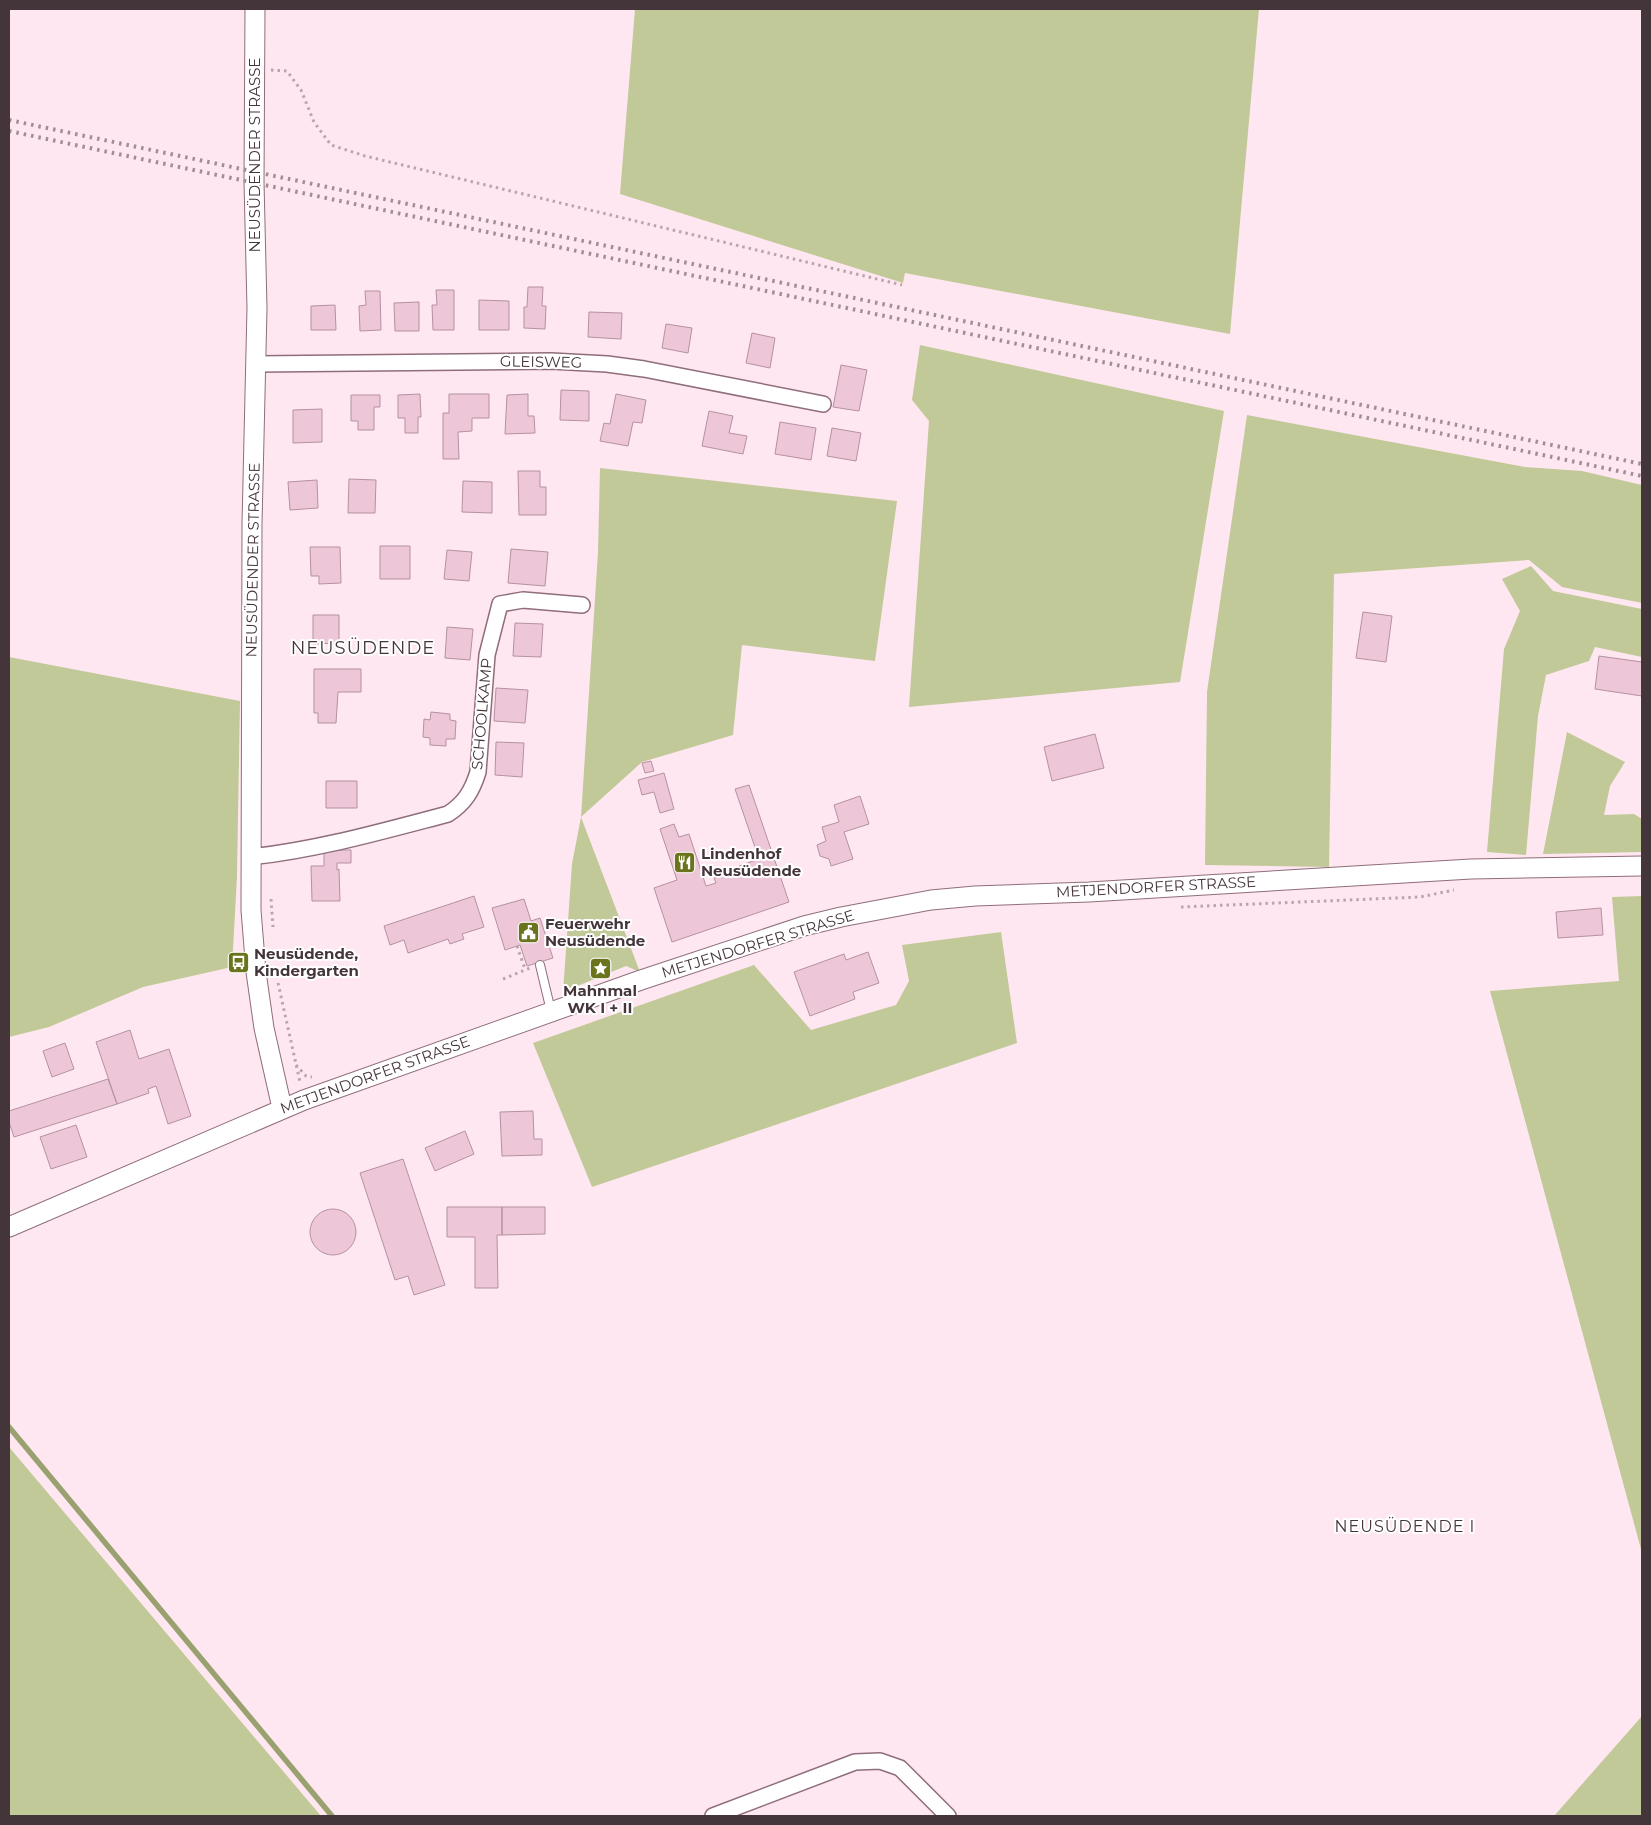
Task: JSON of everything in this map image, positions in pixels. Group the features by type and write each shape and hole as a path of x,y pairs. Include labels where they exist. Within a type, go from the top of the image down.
{"street":[{"name":"NEUSÜDENDER STRASSE","path":"255,9 254,182 257,308 252,524 251,910 256,972 264,1028 282,1108"},
{"name":"GLEISWEG","path":"256,364 551,361 607,364 644,369 823,404"},
{"name":"SCHOOLKAMP","path":"250,857 358,837 448,814 458,808 473,787 478,772 487,655 500,604 523,600 582,605"},
{"name":"METJENDORFER STRASSE","path":"9,1227 282,1108 641,980 804,926 880,908 931,900 975,896 1089,892 1472,869 1642,866"},
{"path":"713,1816 855,1762 880,1761 900,1768 948,1816"}],"lane":[{"path":"540,965 551,1011"}],"path":[{"path":"255,69 287,71 301,90 314,122 331,145 365,156 902,285"},
{"path":"1178,907 1420,896 1457,889"},
{"path":"271,894 273,932"},
{"path":"517,946 525,969"},
{"path":"503,979 525,969 540,965"},
{"path":"277,980 304,1100"}],"green space":[{"path":"635,9 1259,9 1230,334 905,273 903,283 620,194"},
{"path":"920,345 1224,411 1180,682 909,707 929,421 912,400"},
{"path":"1247,415 1525,467 1582,471 1642,485 1642,603 1562,587 1529,560 1334,574 1329,867 1205,865 1207,692"},
{"path":"600,468 897,501 875,661 742,645 733,735 642,762 581,817 598,552"},
{"path":"1531,566 1553,591 1642,609 1642,657 1595,647 1589,661 1546,675 1538,716 1526,855 1487,852 1504,649 1520,611 1502,579"},
{"path":"9,657 240,701 237,877 232,967 143,987 49,1027 9,1037"},
{"path":"1567,732 1625,762 1610,786 1604,815 1634,814 1642,819 1642,852 1543,854"},
{"path":"581,817 640,972 626,966 563,992 572,864"},
{"path":"1642,896 1642,1553 1490,991 1619,981 1612,897"},
{"path":"1001,932 1017,1043 592,1187 533,1043 754,965 811,1030 896,1005 909,981 902,945"},
{"path":"9,1447 321,1816 9,1816"},
{"path":"1642,1716 1642,1816 1554,1816"}],"building":[{"path":"528,287 543,287 542,306 546,306 545,329 524,328 524,307 527,307"},
{"path":"436,290 454,290 454,330 433,330 432,305 437,305"},
{"path":"365,291 380,291 381,330 360,331 359,306 366,305"},
{"path":"479,300 509,301 509,330 479,330"},
{"path":"419,302 419,331 395,331 394,303"},
{"path":"335,305 336,330 311,330 311,306"},
{"path":"589,312 622,313 621,339 588,337"},
{"path":"666,324 692,328 688,353 662,348"},
{"path":"752,333 775,338 770,368 746,363"},
{"path":"841,365 867,370 859,411 833,407"},
{"path":"561,390 589,391 589,421 560,420"},
{"path":"420,394 421,417 418,417 418,433 405,433 405,418 398,418 398,395"},
{"path":"449,394 489,394 489,418 472,418 472,431 458,432 459,459 443,459 443,413 449,413"},
{"path":"528,394 528,416 534,416 535,433 505,434 507,395"},
{"path":"616,394 646,400 642,423 633,422 628,446 600,441 604,423 610,424"},
{"path":"351,395 380,395 380,407 374,407 374,430 358,430 358,421 351,421"},
{"path":"322,409 322,442 293,443 293,410"},
{"path":"709,411 733,416 729,433 747,436 743,454 702,446"},
{"path":"780,422 816,428 811,460 775,454"},
{"path":"832,428 861,433 856,461 827,456"},
{"path":"518,471 540,471 540,487 546,487 546,515 519,515"},
{"path":"349,479 376,480 375,513 348,513"},
{"path":"317,480 318,508 290,510 288,482"},
{"path":"463,481 492,482 492,513 462,512"},
{"path":"380,546 410,546 410,579 380,579"},
{"path":"310,547 340,547 341,583 319,584 319,576 311,576"},
{"path":"511,549 548,552 545,586 508,583"},
{"path":"447,550 472,552 469,581 444,579"},
{"path":"1363,612 1392,616 1386,662 1356,658"},
{"path":"313,615 339,615 339,643 313,644"},
{"path":"515,623 543,624 541,657 513,656"},
{"path":"447,627 473,629 470,660 445,658"},
{"path":"1599,656 1642,662 1642,696 1595,689"},
{"path":"314,669 361,669 361,692 338,692 336,723 318,723 318,713 314,713"},
{"path":"496,688 528,690 525,723 494,721"},
{"path":"431,712 450,714 450,720 456,721 455,739 446,739 446,746 430,745 430,738 423,737 424,719 430,720"},
{"path":"1095,734 1104,768 1052,781 1044,747"},
{"path":"496,742 524,743 522,777 495,775"},
{"path":"651,761 654,771 645,773 642,763"},
{"path":"664,773 674,809 660,813 654,792 642,795 638,780"},
{"path":"326,781 357,781 357,808 326,808"},
{"name":"Lindenhof Neusüdende","path":"749,785 789,902 672,942 654,888 677,880 660,829 674,824 679,837 689,834 706,886 716,883 714,878 740,870 739,866 759,859 735,789"},
{"path":"860,796 869,824 844,832 853,859 831,866 829,859 820,856 817,845 826,841 822,827 839,822 834,805"},
{"path":"324,850 351,850 351,863 337,863 337,870 339,869 340,901 312,901 311,866 324,866"},
{"path":"474,896 484,927 462,934 464,939 450,944 448,939 408,953 404,940 390,945 384,926"},
{"path":"524,899 531,921 540,918 553,958 527,966 520,945 505,950 492,908"},
{"path":"1601,908 1603,935 1558,938 1556,912"},
{"path":"868,952 879,983 853,992 855,999 810,1016 794,972 844,954 846,960"},
{"path":"130,1030 139,1059 169,1049 191,1116 168,1124 156,1086 148,1089 149,1093 117,1104 96,1042"},
{"path":"65,1043 74,1069 52,1077 43,1051"},
{"path":"108,1079 117,1104 14,1137 9,1122 9,1111"},
{"path":"533,1111 534,1139 542,1139 542,1155 502,1156 500,1112"},
{"path":"76,1125 87,1157 51,1169 40,1137"},
{"path":"465,1131 474,1154 435,1171 425,1148"},
{"path":"403,1159 445,1285 414,1295 408,1276 395,1280 360,1173"},
{"path":"447,1207 502,1207 502,1235 497,1235 498,1288 475,1288 475,1237 447,1237"},
{"path":"502,1207 545,1207 545,1234 502,1235"},
{"path":"333,1209 346,1213 352,1219 356,1232 352,1245 346,1251 333,1255 320,1251 314,1245 310,1232 314,1219 320,1213"}],"waterway":[{"path":"9,1427 332,1816"}],"railway":[{"path":"9,120 1642,464"},
{"path":"9,131 1642,476"}],"place":[{"name":"Lindenhof Neusüdende","path":"685,863"},
{"name":"Feuerwehr Neusüdende","path":"529,933"},
{"name":"Neusüdende, Kindergarten","path":"238,963"},
{"name":"Mahnmal WK I + II","path":"600,968"}],"district":[{"name":"NEUSÜDENDE","path":"363,648"},
{"name":"NEUSÜDENDE I","path":"1405,1526"}]}
